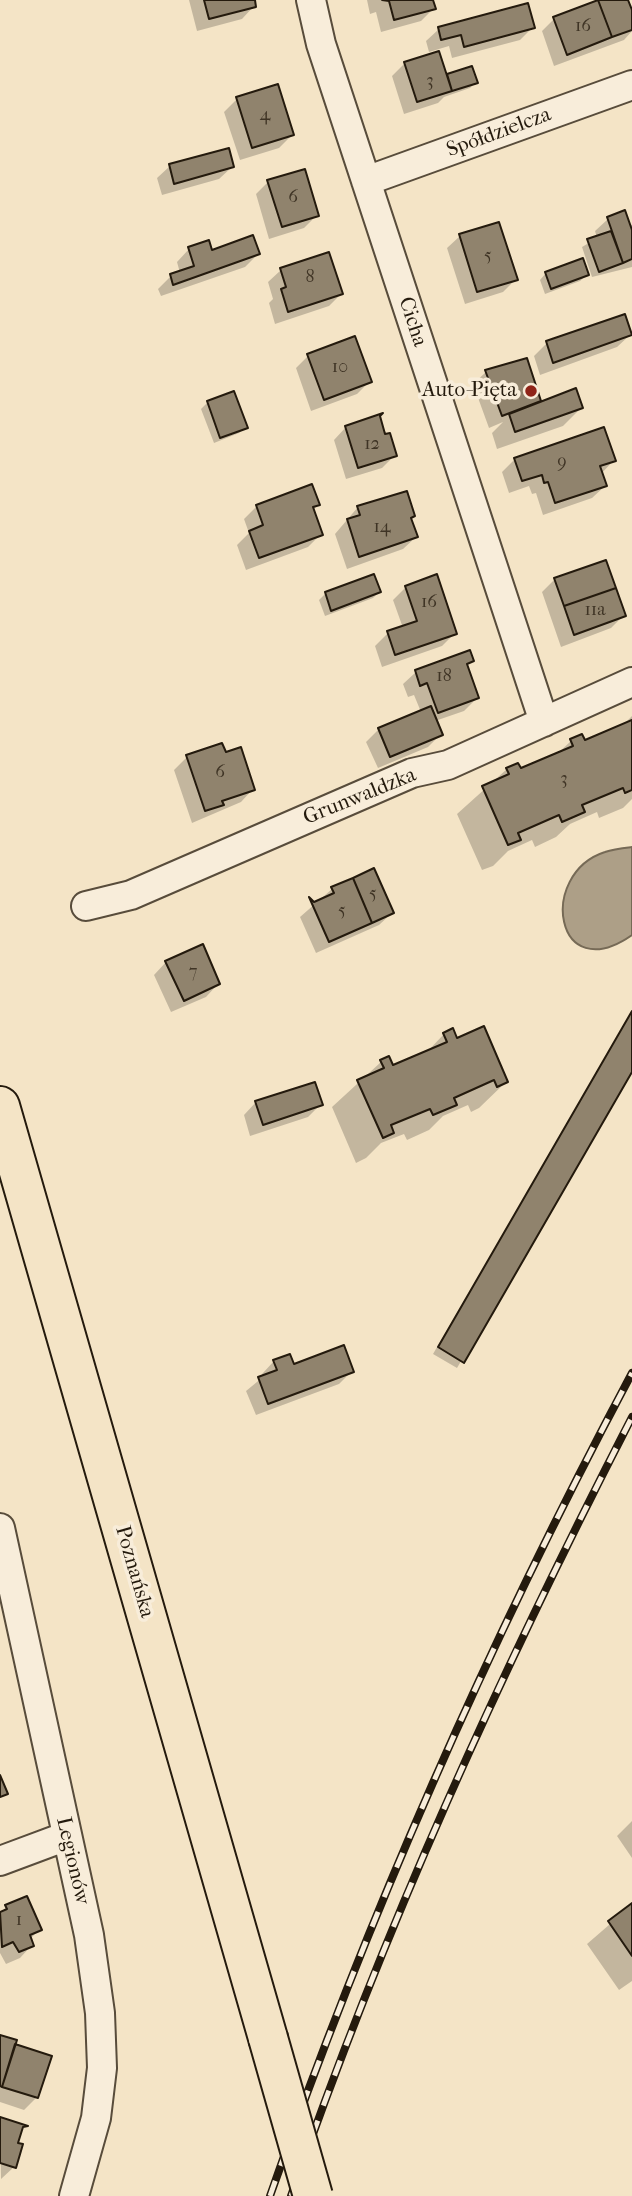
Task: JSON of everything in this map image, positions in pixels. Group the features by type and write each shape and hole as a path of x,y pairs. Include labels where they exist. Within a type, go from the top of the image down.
{"main road":[{"name":"Poznańska","path":"0,1106 313,2196"}],"street":[{"name":"Cicha","path":"311,0 321,44 544,722"},
{"name":"Spółdzielcza","path":"366,181 632,85"},
{"name":"Grunwaldzka","path":"86,906 131,895 412,773 448,765 632,682"},
{"name":"Legionów","path":"0,1528 89,1935 100,2013 102,2068 96,2118 74,2196"},
{"path":"0,1861 66,1836"}],"shaded area":[{"path":"632,847 632,935 606,948 586,948 572,938 564,922 563,902 570,882 583,864 605,852"}],"building":[{"path":"204,0 255,0 256,7 209,19"},
{"path":"382,0 433,0 436,9 394,20 389,1"},
{"path":"598,0 612,37 567,55 553,17"},
{"path":"598,0 628,0 632,10 632,30 612,37"},
{"path":"528,3 535,28 464,47 461,35 441,40 438,27"},
{"path":"439,51 452,91 417,102 404,62"},
{"path":"472,66 478,83 452,91 447,74"},
{"path":"278,84 294,135 252,148 236,97"},
{"path":"229,148 234,167 174,184 169,164"},
{"path":"305,169 319,216 282,227 267,180"},
{"path":"625,210 632,230 632,259 623,263 607,217"},
{"path":"499,222 518,280 477,292 459,234"},
{"path":"611,231 623,263 599,272 587,239"},
{"path":"253,235 260,254 173,285 170,274 194,266 188,247 209,240 212,250"},
{"path":"329,252 343,294 288,312 281,289 286,287 280,268"},
{"path":"583,258 589,275 551,289 545,272"},
{"path":"625,314 632,335 553,363 546,341"},
{"path":"355,336 372,382 324,400 307,354"},
{"path":"527,358 541,401 502,416 485,370"},
{"path":"576,388 583,408 515,432 509,414"},
{"path":"234,391 248,428 220,438 207,401"},
{"path":"383,413 380,416 385,434 390,433 397,456 358,468 345,426"},
{"path":"604,427 616,461 600,466 607,486 555,503 548,482 544,483 542,475 522,481 514,458"},
{"path":"312,484 320,505 313,507 323,535 259,558 249,531 263,525 256,505"},
{"path":"407,491 415,516 411,518 418,537 359,557 347,519 360,515 357,506"},
{"path":"606,560 616,588 564,606 554,578"},
{"path":"374,574 381,592 331,611 325,592"},
{"path":"437,574 457,634 395,655 387,631 417,621 405,586"},
{"path":"616,588 626,616 574,635 564,606"},
{"path":"470,650 474,661 467,664 479,698 438,713 427,683 420,686 415,670"},
{"path":"431,706 443,735 390,757 378,728"},
{"path":"632,720 632,790 625,793 623,788 582,805 585,812 562,822 559,815 518,833 521,840 508,845 482,786 509,774 506,768 518,763 521,768 573,746 570,739 582,734 585,740"},
{"path":"222,743 226,752 241,747 255,790 222,801 224,805 205,811 186,755"},
{"path":"374,868 394,913 372,923 353,878"},
{"path":"353,878 372,923 329,942 309,897 314,902 334,893 331,887"},
{"path":"203,944 220,984 184,1001 165,961"},
{"path":"632,1011 632,1072 464,1363 438,1347"},
{"path":"484,1026 508,1082 497,1087 494,1080 454,1098 457,1105 433,1115 430,1109 391,1125 394,1133 383,1138 357,1080 384,1068 380,1060 389,1056 393,1065 447,1042 443,1033 453,1028 457,1038"},
{"path":"315,1082 323,1105 263,1125 255,1101"},
{"path":"344,1345 354,1372 268,1404 258,1377 277,1370 273,1360 290,1354 294,1364"},
{"path":"0,1775 8,1794 0,1797"},
{"path":"27,1896 42,1930 30,1935 34,1946 19,1952 13,1942 2,1947 0,1912 7,1909 5,1905"},
{"path":"632,1903 632,1956 608,1921"},
{"path":"0,2035 17,2040 2,2087 0,2086"},
{"path":"15,2044 52,2056 38,2098 2,2087"},
{"path":"0,2117 28,2126 23,2127 18,2143 23,2144 16,2168 0,2163"}],"railway":[{"path":"270,2196 348,1985 435,1778 530,1574 632,1373"},
{"path":"291,2196 365,1996 405,1898 491,1704 632,1417"}],"place":[{"name":"Auto-Pięta","path":"531,391"}]}
